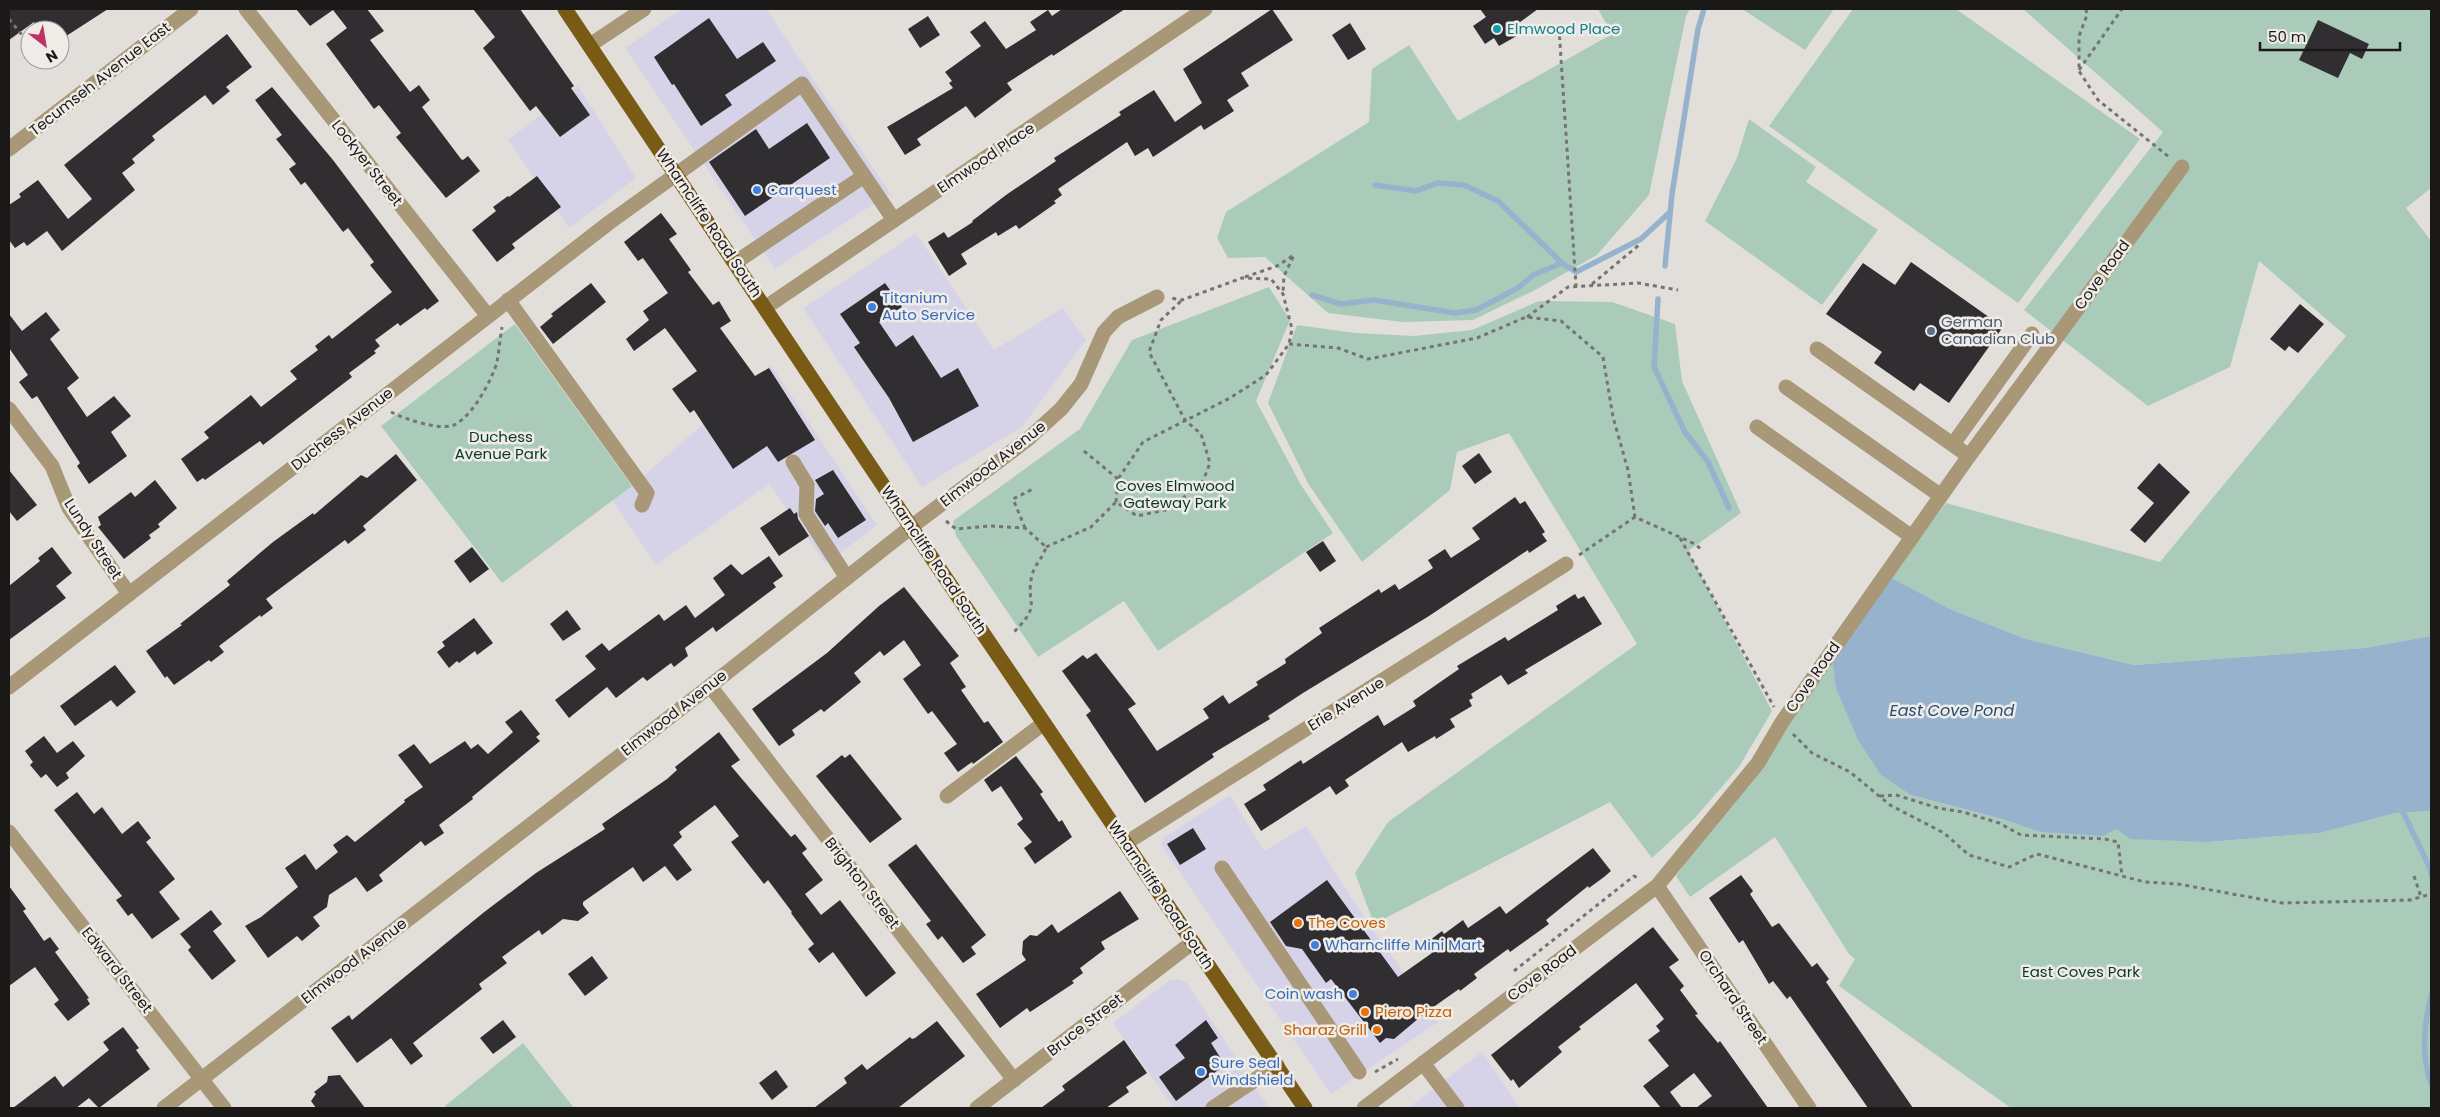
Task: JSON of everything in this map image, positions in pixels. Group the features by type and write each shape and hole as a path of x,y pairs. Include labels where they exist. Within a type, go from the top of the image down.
{"main road":[{"name":"Wharncliffe Road South","path":"565,9 736,262 911,527 1306,1108"}],"street":[{"name":"Tecumseh Avenue East","path":"9,148 191,9"},
{"name":"Lockyer Street","path":"246,9 488,316"},
{"path":"590,45 644,9"},
{"name":"Elmwood Place","path":"766,307 1205,9"},
{"name":"Duchess Avenue","path":"9,687 675,173 802,84 864,176"},
{"name":"Cove Road","path":"1364,1108 1657,886 1758,763 1782,722 1969,456 2182,167"},
{"path":"736,262 864,176 894,220"},
{"name":"Elmwood Avenue","path":"164,1108 710,686 911,527 1028,440 1061,409 1081,384 1104,332 1118,317 1157,296"},
{"path":"507,301 648,493 642,506"},
{"path":"1953,444 2032,334"},
{"path":"1817,349 1969,456"},
{"path":"1786,387 1941,496"},
{"name":"Lundy Street","path":"9,409 52,466 69,508 129,594"},
{"path":"1757,427 1912,537"},
{"path":"793,462 807,485 806,514 847,578"},
{"name":"Erie Avenue","path":"1126,843 1566,564"},
{"name":"Brighton Street","path":"710,686 1014,1080"},
{"path":"947,796 1044,723"},
{"name":"Edward Street","path":"9,832 224,1108"},
{"path":"1222,868 1359,1072"},
{"name":"Orchard Street","path":"1657,886 1809,1108"},
{"name":"Bruce Street","path":"977,1108 1193,942"},
{"path":"1423,1064 1457,1108"},
{"path":"1213,1108 1276,1065"}],"path":[{"path":"2086,9 2087,15 2079,36 2079,71 2098,100 2182,167"},
{"path":"2079,71 2122,9"},
{"path":"9,19 20,33"},
{"path":"1559,28 1576,286"},
{"path":"1591,284 1639,245"},
{"path":"1046,546 1091,527 1116,502 1118,479 1143,442 1185,420 1230,398 1266,374 1288,344 1292,329 1283,294 1284,276 1294,255 1277,266 1182,300 1161,320 1149,352 1185,420 1201,434 1210,463 1203,481 1170,509 1137,516 1116,502"},
{"path":"1242,278 1271,279 1283,294"},
{"path":"1288,344 1338,348 1368,359 1476,338 1526,317 1568,287 1591,284 1638,283 1678,290"},
{"path":"1157,296 1182,300"},
{"path":"374,404 404,419 445,427 454,425 465,418 474,408 496,363 507,301"},
{"path":"1526,317 1562,321 1603,357 1613,417 1628,470 1635,517"},
{"path":"1084,451 1118,479"},
{"path":"1033,489 1013,499 1025,528 1046,546"},
{"path":"933,511 956,529 989,526 1025,528"},
{"path":"1635,517 1695,544 1703,551"},
{"path":"1566,564 1635,517"},
{"path":"1680,538 1782,722 1812,753 1850,772 1890,805 1944,833 1969,855 2009,867 2037,854 2145,882 2178,884 2282,903 2410,900 2431,894"},
{"path":"1014,632 1027,619 1032,609 1032,576 1035,567 1044,556 1046,546"},
{"path":"1879,796 1896,795 1938,808 1963,812 1998,823 2020,835 2105,839 2118,842 2122,876"},
{"path":"2414,876 2421,897"}],"shaded area":[{"path":"682,9 766,9 890,193 775,269 625,48"},
{"path":"578,86 636,178 569,228 508,140"},
{"path":"916,233 994,350 1063,308 1086,340 1022,427 922,487 803,308"},
{"path":"771,365 877,525 826,564 769,484 656,565 612,500 632,486"},
{"path":"1230,795 1264,851 1306,826 1354,902 1438,1022 1331,1094 1161,845 1164,837"},
{"path":"1178,979 1186,982 1269,1108 1169,1108 1172,1105 1113,1023 1170,980"},
{"path":"1482,1052 1520,1108 1408,1108"}],"green space":[{"path":"1598,9 1690,9 1686,16 1649,195 1597,255 1537,289 1473,320 1403,322 1328,313 1265,257 1228,258 1217,238 1226,212 1369,122 1372,69 1409,45 1458,121 1612,34"},
{"path":"1742,9 1834,9 1805,50"},
{"path":"1853,9 1956,9 2140,139 2018,303 1769,126"},
{"path":"2023,9 2431,9 2431,188 2406,208 2431,241 2431,636 2365,648 2134,665 2026,639 1950,609 1890,577 1946,503 2160,562 2346,336 2259,261 2230,367 2148,406 2024,310 2163,132"},
{"path":"1749,119 1816,167 1806,182 1878,230 1822,305 1705,221 1737,158"},
{"name":"Coves Elmwood Gateway Park","path":"1269,287 1290,320 1256,401 1301,485 1333,533 1158,651 1124,601 1038,657 956,536 953,521 1080,429 1132,340"},
{"path":"1539,301 1612,302 1675,324 1682,381 1741,513 1688,551 1772,711 1739,767 1695,818 1652,858 1610,802 1374,924 1355,873 1388,822 1637,644 1509,433 1457,452 1450,490 1362,562 1309,485 1268,403 1297,325 1355,333 1414,336 1472,330"},
{"name":"Duchess Avenue Park","path":"515,324 632,486 502,583 381,426"},
{"name":"East Coves Park","path":"1832,657 1911,795 2002,819 2040,832 2117,829 2209,842 2320,833 2396,813 2431,811 2431,1108 2011,1108 1839,986 1855,959 1849,954 1775,837 1690,897 1676,876"},
{"path":"523,1043 574,1108 447,1108 445,1106"}],"water":[{"name":"East Cove Pond","path":"1890,577 1950,609 2026,639 2134,665 2365,648 2431,636 2431,811 2396,813 2320,833 2209,842 2130,839 2117,829 2103,836 2040,832 2002,819 1911,795 1881,775 1858,740 1836,688 1832,657"}],"building":[{"path":"9,9 108,9 70,34 70,20 20,20 20,32 9,40"},
{"path":"296,9 367,9 384,31 370,40 410,92 419,85 430,100 422,107 461,159 463,160 468,156 480,171 446,198 396,137 401,133 379,105 374,109 326,44 347,28 333,10 310,26"},
{"path":"473,9 520,9 574,86 571,88 590,115 560,137 536,106 530,111 483,48 495,37"},
{"path":"1062,9 1125,9 1053,56 1052,54 1007,83 1012,90 975,118 966,106 917,139 921,145 905,155 887,127 953,88 949,83 952,81 945,72 981,46 970,32 985,21 1006,49 1036,30 1030,22 1048,10 1052,16"},
{"path":"1272,9 1293,40 1241,73 1249,86 1227,100 1234,111 1204,130 1201,125 1153,157 1148,148 1135,156 1127,142 1058,189 1062,195 1054,201 1056,203 1019,229 1016,225 998,236 996,232 961,254 967,264 949,276 928,242 944,232 948,238 973,222 1006,195 1056,161 1054,158 1121,115 1119,112 1154,90 1175,122 1202,103 1183,69"},
{"name":"Elmwood Place","path":"1480,9 1538,9 1516,25 1522,33 1499,46 1494,38 1485,44 1473,26 1486,17"},
{"path":"928,16 940,35 920,48 908,29"},
{"path":"709,18 737,59 763,42 776,61 725,95 732,105 701,126 654,57"},
{"path":"2318,20 2369,44 2362,59 2350,53 2338,78 2299,60"},
{"path":"1350,23 1366,49 1348,60 1332,35"},
{"path":"227,34 252,67 226,87 230,91 213,105 205,95 152,136 155,140 132,159 135,163 122,173 135,190 62,251 47,231 27,246 24,242 15,248 9,240 9,205 21,197 19,194 38,180 68,219 92,199 64,165"},
{"path":"272,87 333,160 439,301 427,310 425,308 400,326 398,323 375,340 380,346 374,351 376,353 349,373 352,377 263,445 260,441 205,480 203,478 197,482 181,459 209,438 204,432 251,395 261,407 297,379 290,371 318,350 315,346 329,335 332,339 392,292 370,265 374,262 348,228 343,232 305,182 301,185 289,169 296,164 276,139 282,135 255,100"},
{"path":"807,123 830,158 745,216 709,162 756,129 769,149"},
{"path":"537,176 561,207 512,244 515,248 497,262 472,230 496,211 493,207"},
{"path":"661,213 677,234 669,239 691,270 688,272 713,305 719,301 731,321 720,328 755,376 769,368 815,440 778,462 767,446 733,469 694,410 690,413 672,389 697,371 665,328 634,351 626,339 649,320 643,311 668,293 643,258 638,261 624,242"},
{"name":"German Canadian Club","path":"1911,262 2003,327 1949,403 1920,383 1914,391 1874,363 1882,352 1826,314 1863,263 1895,285"},
{"path":"591,283 606,302 553,344 540,327 553,316 551,314"},
{"path":"885,283 902,307 879,322 896,347 913,335 941,378 958,368 979,406 913,442 889,398 854,347 860,343 840,314"},
{"path":"2300,304 2324,324 2298,353 2289,346 2285,351 2270,339"},
{"path":"46,312 60,330 50,339 79,378 67,388 87,417 114,396 131,416 111,432 127,456 89,484 77,466 80,463 37,396 32,399 19,382 28,375 9,348 9,314 22,331"},
{"path":"1479,453 1492,472 1475,484 1462,466"},
{"path":"396,454 417,480 363,526 366,530 348,544 345,540 266,599 273,608 261,617 260,615 219,646 224,652 211,662 209,660 174,685 167,676 165,678 146,651 182,625 180,624 230,585 227,581 273,542 313,513 314,515 361,475 367,478"},
{"path":"2159,463 2190,492 2145,543 2130,530 2154,503 2137,488"},
{"path":"9,470 37,505 17,521 9,511"},
{"path":"833,470 866,520 838,538 828,523 825,526 815,511 816,499 824,494 815,480"},
{"path":"155,480 177,508 158,524 160,527 149,535 151,538 124,559 98,527 101,525 98,517 131,492 135,497"},
{"path":"1515,497 1520,504 1525,501 1545,532 1542,534 1547,541 1529,553 1528,550 1429,616 1303,693 1268,716 1270,719 1212,754 1214,757 1145,803 1086,715 1091,711 1062,671 1083,655 1087,659 1096,653 1136,704 1128,709 1157,751 1209,718 1203,709 1223,695 1229,704 1258,685 1256,682 1286,663 1285,659 1322,633 1319,628 1379,589 1381,593 1395,584 1399,590 1433,568 1428,560 1445,549 1451,558 1480,539 1472,528"},
{"path":"790,508 794,514 797,512 798,519 809,536 779,556 760,528"},
{"path":"1323,541 1336,561 1320,572 1306,552"},
{"path":"52,547 72,573 56,586 66,598 9,640 9,586 40,561 38,558"},
{"path":"472,547 489,569 470,583 454,561"},
{"path":"769,556 783,576 773,583 776,587 716,632 713,627 685,648 688,656 674,667 671,663 647,681 643,677 616,698 607,687 569,718 555,700 596,669 585,656 602,643 609,651 659,614 664,621 686,605 695,618 725,595 713,578 731,564 742,575"},
{"path":"904,587 959,656 950,663 966,687 961,690 984,723 988,721 1003,742 973,764 972,762 958,772 944,753 957,744 932,711 928,714 903,679 921,665 904,640 884,656 880,651 854,673 861,682 824,712 821,709 792,730 795,735 779,746 752,709 827,653 879,606"},
{"path":"1575,594 1578,599 1584,596 1602,624 1525,670 1528,673 1508,685 1501,675 1471,694 1473,698 1469,700 1472,706 1450,719 1455,727 1436,739 1435,736 1408,752 1402,742 1345,780 1349,786 1336,795 1330,786 1261,831 1244,804 1266,790 1263,785 1301,760 1303,764 1378,715 1384,726 1416,706 1413,701 1459,669 1457,666 1505,637 1508,641 1558,610 1556,606"},
{"path":"567,610 581,629 563,641 550,624"},
{"path":"474,618 493,643 477,655 475,651 449,668 437,652 445,646 442,642"},
{"path":"115,665 136,692 117,707 111,700 75,726 60,706"},
{"path":"521,710 540,734 536,737 540,741 472,797 473,799 439,825 444,833 425,846 421,841 379,875 383,881 367,892 356,877 329,895 327,907 313,917 320,926 302,941 297,936 268,958 245,926 261,917 298,887 285,868 305,854 316,870 338,852 333,845 347,835 355,842 405,802 404,800 423,787 398,755 414,744 430,764 465,741 471,749 478,744 488,754 513,732 505,722"},
{"path":"719,732 740,760 731,766 791,837 795,834 807,849 802,853 823,880 805,894 821,915 840,900 896,973 866,997 833,952 819,963 808,949 814,944 792,912 768,880 764,884 731,842 739,836 715,805 679,832 682,837 673,845 692,870 677,881 665,866 643,882 633,867 583,902 589,913 578,921 563,919 542,935 539,930 502,957 507,963 479,984 482,989 413,1043 423,1056 411,1065 391,1038 357,1063 331,1028 349,1015 352,1020 483,913 536,873 605,829 602,824 667,779 677,770 675,767"},
{"path":"44,736 57,753 73,741 85,756 66,773 69,778 57,787 46,774 41,778 30,765 33,762 25,751"},
{"path":"850,754 902,819 870,843 816,776 842,755 845,758"},
{"path":"1016,756 1043,792 1040,794 1059,822 1062,820 1072,837 1035,864 1024,848 1032,842 1017,824 1023,819 1001,786 992,792 984,780"},
{"path":"77,792 94,814 102,807 122,834 138,821 151,838 146,842 175,879 159,892 180,919 152,939 132,913 128,916 116,900 122,896 54,810"},
{"path":"1193,828 1206,849 1180,865 1167,844"},
{"path":"916,844 986,935 971,947 976,954 963,963 942,936 938,940 926,924 931,921 888,865"},
{"path":"1593,848 1611,871 1589,888 1588,886 1546,920 1549,924 1510,952 1508,949 1474,974 1477,978 1460,991 1459,989 1425,1013 1394,1039 1386,1038 1380,1043 1331,979 1326,983 1302,949 1286,946 1270,922 1327,880 1398,977 1432,953 1425,944 1442,931 1444,934 1463,920 1468,928 1500,906 1506,914"},
{"path":"1741,875 1753,891 1750,894 1772,927 1779,923 1812,967 1817,963 1829,979 1826,982 1913,1108 1868,1108 1790,996 1787,999 1773,981 1769,984 1743,940 1739,943 1709,898"},
{"path":"9,886 26,909 23,911 44,941 50,937 59,949 55,952 89,998 87,999 90,1004 68,1021 54,1004 59,1000 35,967 9,986"},
{"path":"1120,891 1139,919 1101,942 1105,949 1080,968 1083,973 1072,981 1074,983 1030,1012 1027,1008 1000,1028 976,994 1026,960 1022,954 1023,941 1030,935 1037,936 1052,924 1058,933"},
{"path":"211,910 222,924 213,931 236,961 212,980 188,950 191,947 180,934"},
{"path":"1653,927 1679,960 1669,967 1684,986 1680,990 1698,1014 1695,1015 1718,1043 1720,1041 1768,1108 1696,1108 1712,1096 1694,1073 1670,1092 1682,1108 1661,1108 1643,1086 1669,1066 1648,1040 1660,1031 1656,1026 1664,1019 1636,983 1579,1027 1581,1029 1558,1047 1562,1052 1519,1088 1513,1079 1511,1081 1491,1055"},
{"path":"592,956 608,978 585,996 568,974"},
{"path":"503,1020 516,1037 493,1054 480,1038"},
{"path":"1206,1020 1218,1038 1211,1043 1225,1065 1176,1101 1159,1077 1185,1058 1175,1045"},
{"path":"937,1021 965,1056 898,1108 814,1108 847,1083 844,1078 862,1064 867,1070 910,1037 912,1039 915,1038"},
{"path":"123,1027 139,1048 136,1050 150,1069 99,1108 89,1098 76,1108 13,1108 55,1076 63,1087 109,1050 103,1042"},
{"path":"1124,1040 1147,1073 1126,1087 1129,1092 1106,1108 1041,1108 1065,1090 1062,1086"},
{"path":"776,1070 788,1087 772,1100 759,1083"},
{"path":"340,1075 365,1108 316,1108 311,1101 316,1094 314,1092 327,1082 328,1076"}],"waterway":[{"path":"1665,266 1672,194 1698,29 1704,9"},
{"path":"1375,185 1416,191 1437,183 1464,185 1498,201 1562,263"},
{"path":"1312,295 1341,304 1374,300 1455,313 1476,310 1518,288 1533,275 1562,263 1576,272 1641,239 1670,212"},
{"path":"1658,299 1654,367 1685,432 1708,462 1729,508"},
{"path":"2403,807 2403,812 2430,868 2431,876"},
{"path":"2431,995 2425,1040 2426,1062 2431,1084"}],"place":[{"name":"Elmwood Place","path":"1497,29"},
{"name":"Carquest","path":"757,190"},
{"name":"Titanium Auto Service","path":"872,307"},
{"name":"German Canadian Club","path":"1931,331"},
{"name":"The Coves","path":"1298,923"},
{"name":"Wharncliffe Mini Mart","path":"1315,945"},
{"name":"Coin wash","path":"1353,994"},
{"name":"Piero Pizza","path":"1365,1012"},
{"name":"Sharaz Grill","path":"1377,1030"},
{"name":"Sure Seal Windshield","path":"1201,1072"}]}
